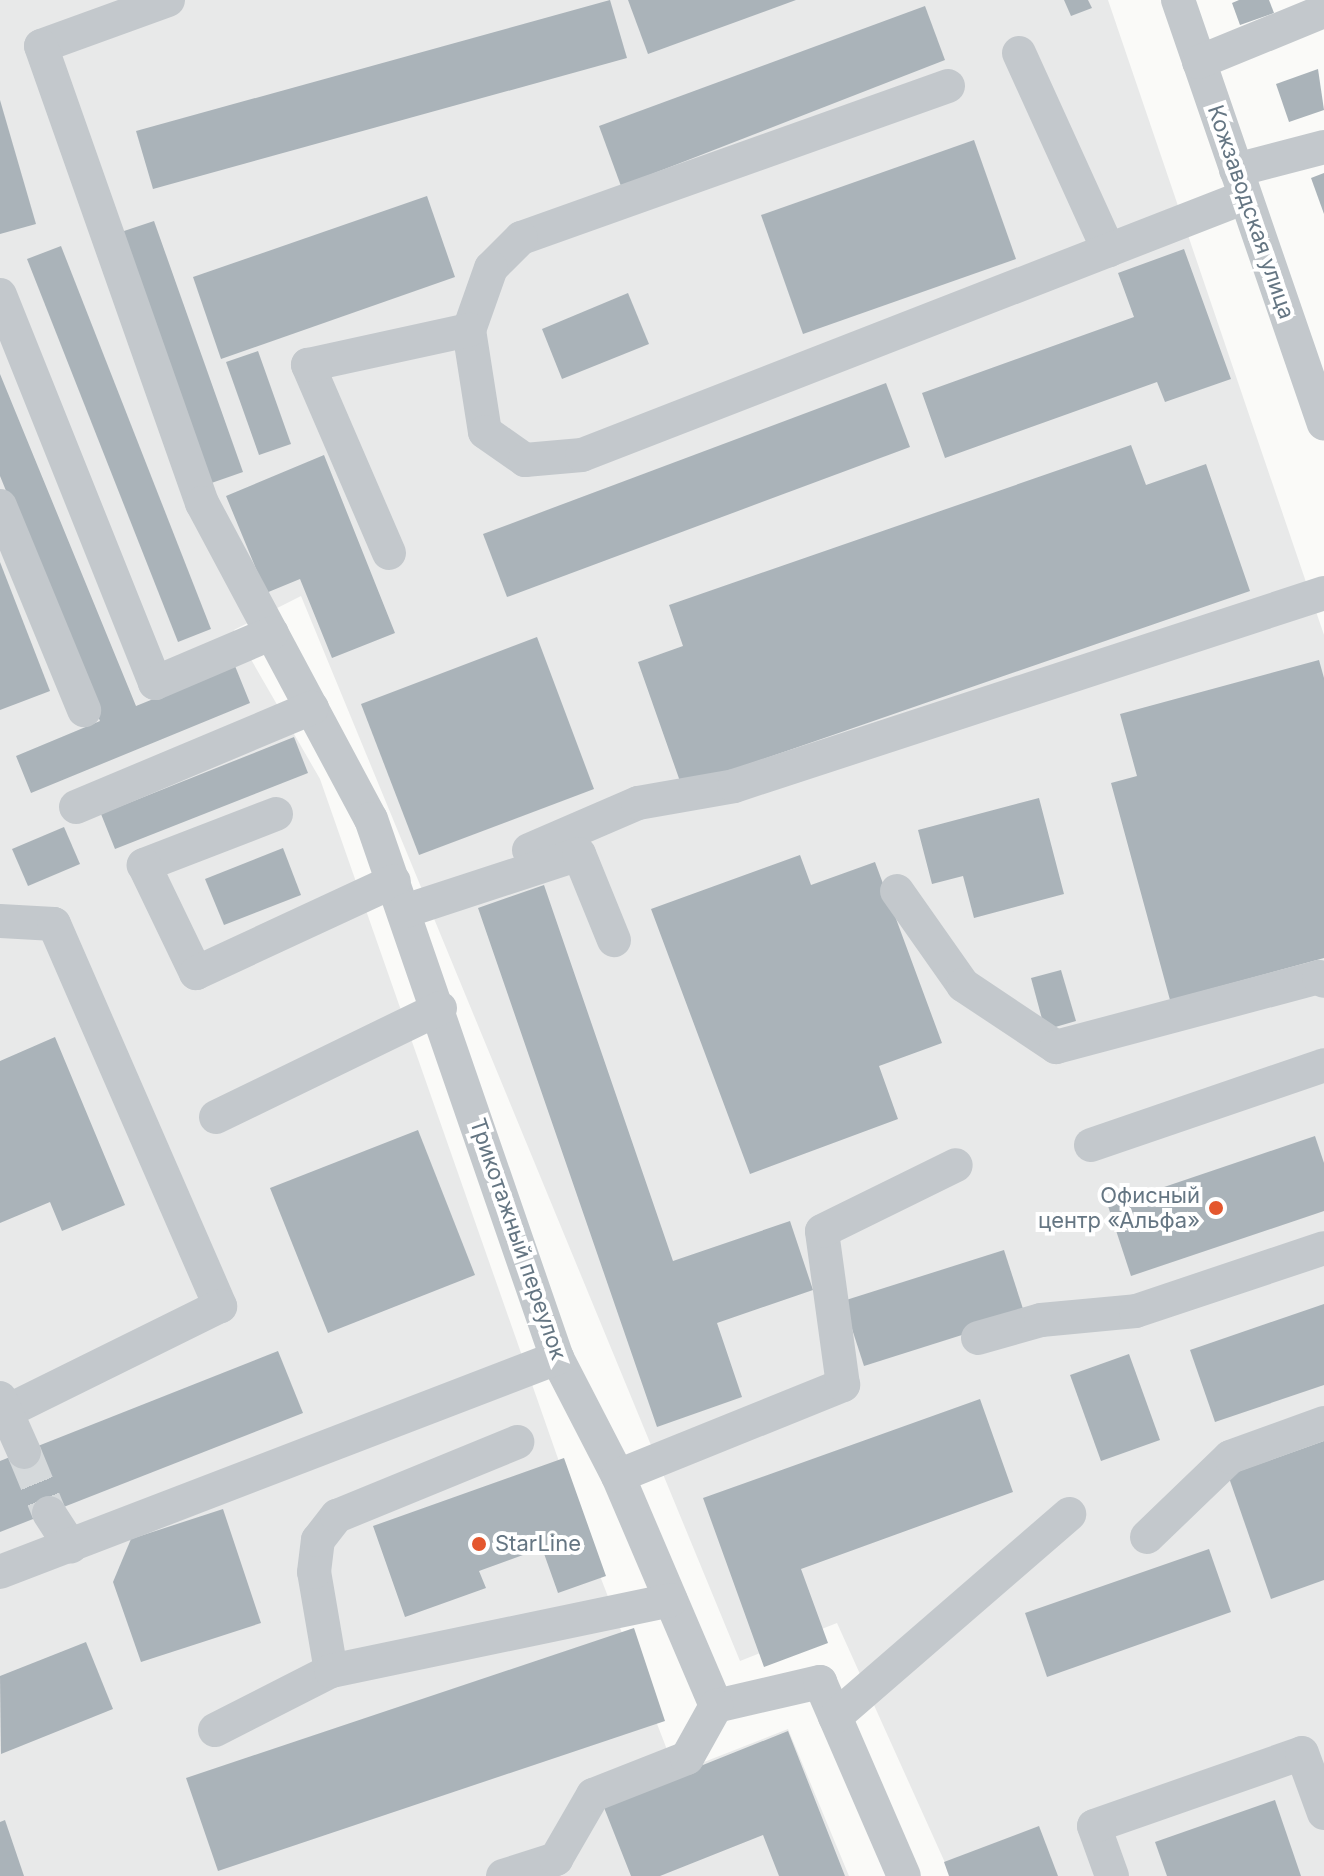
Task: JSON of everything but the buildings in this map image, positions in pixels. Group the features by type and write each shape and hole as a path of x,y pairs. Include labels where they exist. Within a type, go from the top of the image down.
{"street":[{"name":"Трикотажный переулок","path":"168,0 41,46 202,503 371,819 440,1008 557,1358 618,1476 716,1706"},
{"name":"Кожзаводская улица","path":"1178,0 1324,424"},
{"path":"1199,62 1324,11"},
{"path":"1019,53 1109,251"},
{"path":"948,86 521,238 491,268 469,330 485,432 525,460 582,455 1109,251 1241,183 1324,147"},
{"path":"0,295 155,683 266,622"},
{"path":"389,553 308,365 469,330"},
{"path":"0,506 84,710"},
{"path":"529,850 638,803 734,786 1324,593"},
{"path":"76,807 312,708"},
{"path":"276,814 144,865 196,973 399,896 579,854 614,940"},
{"path":"897,891 963,985 1056,1047 1319,977 1324,981"},
{"path":"0,921 54,924 220,1306 4,1405 24,1452"},
{"path":"216,1117 440,1008"},
{"path":"1091,1145 1324,1065"},
{"path":"618,1476 843,1385 822,1231 956,1165"},
{"path":"978,1338 1041,1320 1136,1311 1324,1248"},
{"path":"0,1572 557,1358"},
{"path":"1147,1537 1230,1457 1324,1423"},
{"path":"331,1671 314,1572 318,1540 337,1516 517,1442"},
{"path":"49,1513 71,1547"},
{"path":"835,1717 1069,1514"},
{"path":"215,1730 331,1671 671,1600"},
{"path":"503,1876 556,1859 593,1795 687,1758 716,1706 820,1682 904,1876"},
{"path":"1112,1876 1094,1826 1313,1749 1324,1813"}],"shaded area":[{"path":"0,0 1108,0 1324,635 1324,1876 951,1876 837,1623 740,1661 301,596 234,630 320,779 590,1550 676,1773 788,1729 849,1876 0,1876"}],"tunnel":[{"path":"24,1452 49,1513"}],"place":[{"name":"Офисный центр «Альфа»","path":"1216,1208"},
{"name":"StarLine","path":"479,1544"}]}
